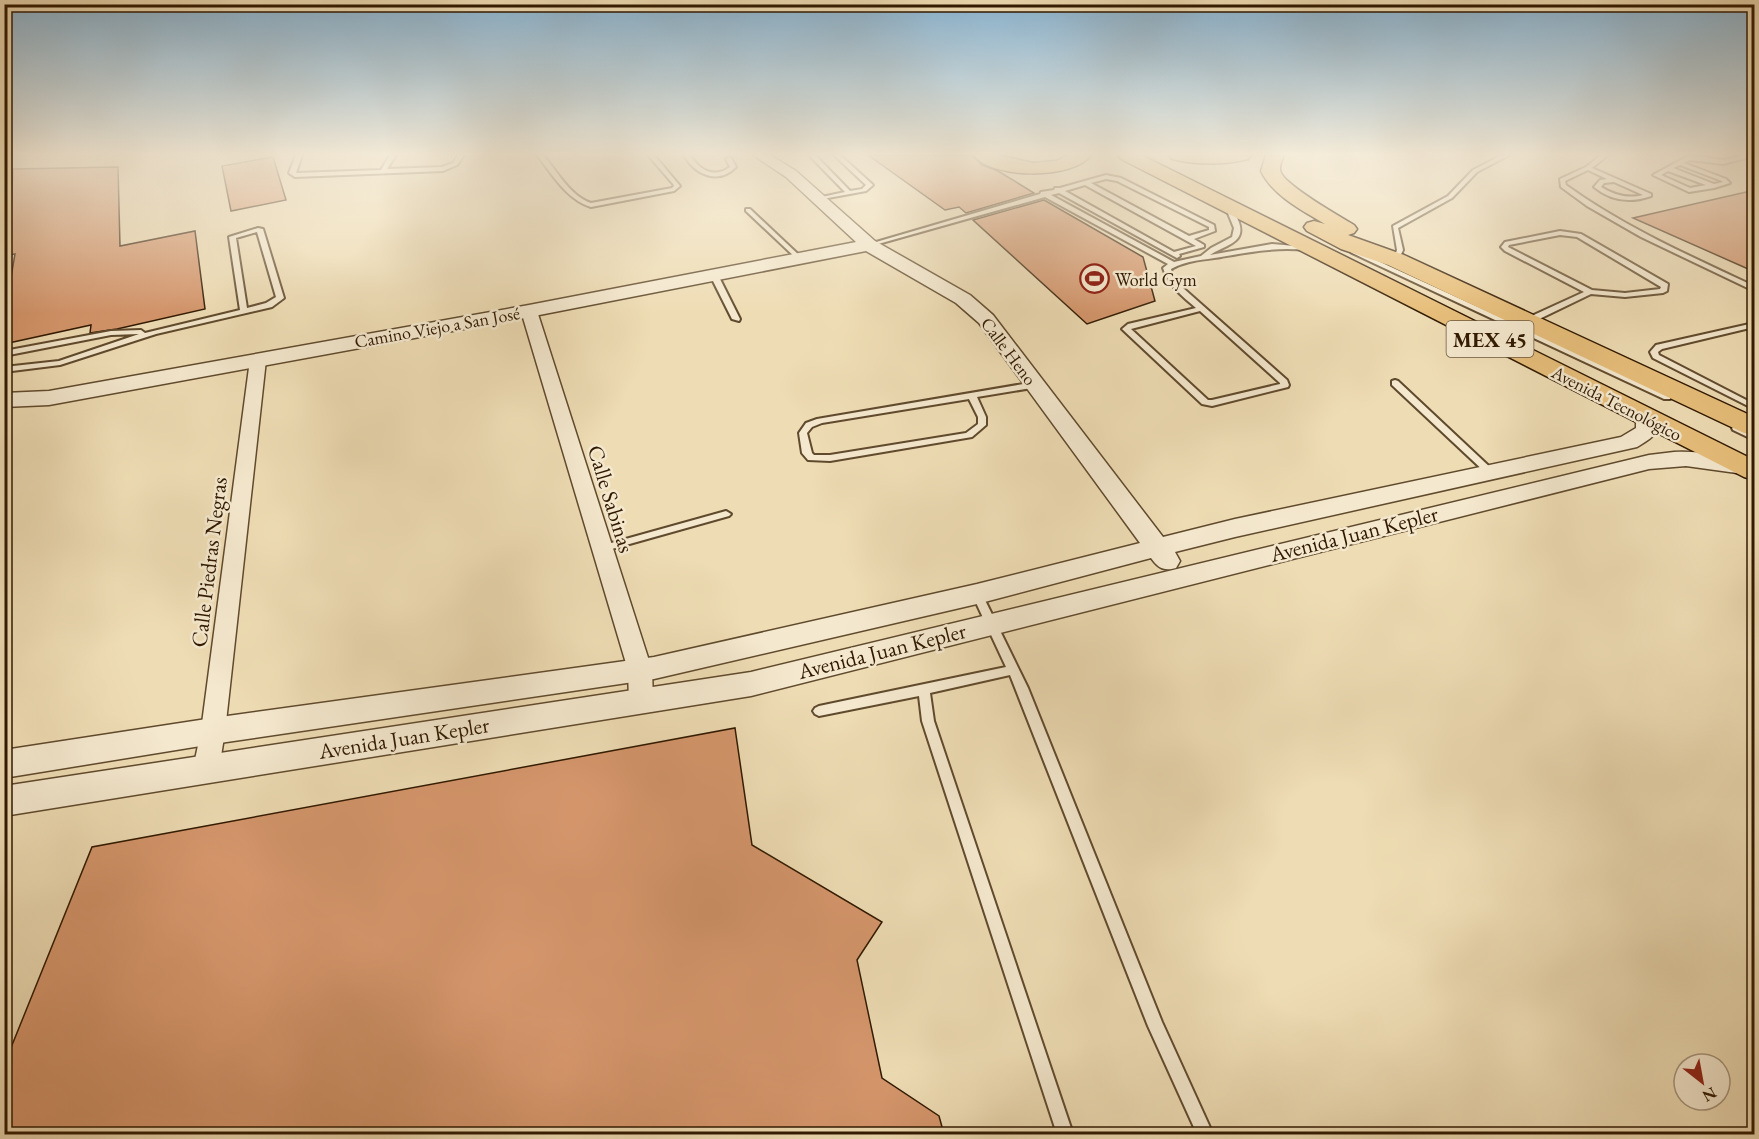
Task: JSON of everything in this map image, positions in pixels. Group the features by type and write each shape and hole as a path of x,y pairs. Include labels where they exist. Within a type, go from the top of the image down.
{"main road":[{"name":"Avenida Tecnológico","path":"1233,208 1647,418 1752,467"},
{"name":"Avenida Tecnológico","path":"1274,208 1349,243 1396,260 1755,427"},
{"path":"1314,208 1396,260"}],"street":[{"name":"Calle Heno","path":"829,208 869,245 945,288 987,319 1180,577"},
{"name":"Camino Viejo a San José","path":"4,400 49,398 529,311 869,245"},
{"name":"Calle Sabinas","path":"529,311 639,670 640,701"},
{"name":"Calle Piedras Negras","path":"206,769 213,731 258,360"},
{"name":"Avenida Juan Kepler","path":"9,769 213,731 639,670 977,594 1235,528 1629,441 1647,431 1647,418"},
{"name":"Avenida Juan Kepler","path":"4,801 751,684 1660,460 1708,459 1752,467"}],"lane":[{"path":"869,245 995,208"},
{"path":"1069,208 1173,264"},
{"path":"1091,208 1185,261"},
{"path":"1133,208 1219,255"},
{"path":"1177,208 1212,226 1212,231 1189,238"},
{"path":"1202,257 1210,250 1227,244 1237,236 1239,230 1237,222 1229,208"},
{"path":"1237,208 1267,218 1752,467"},
{"path":"1396,260 1400,250 1395,227 1430,208"},
{"path":"1594,208 1643,236 1755,289"},
{"path":"748,210 798,258"},
{"path":"1295,218 1323,237 1755,437"},
{"path":"4,370 60,363 153,332 244,311 269,305 280,298 260,229 232,237 244,311"},
{"path":"1528,321 1590,292 1625,295 1663,291 1665,286 1579,235 1560,233 1504,245 1507,250 1590,292"},
{"path":"1200,309 1126,329 1205,402 1212,403 1285,386 1284,382 1200,309 1170,278 1167,268 1173,264 1202,257 1269,245 1309,248"},
{"path":"1173,254 1202,246"},
{"path":"714,275 736,320"},
{"path":"1755,325 1659,347 1654,352 1656,356 1676,367 1755,407"},
{"path":"4,354 111,333 153,332"},
{"path":"1395,383 1490,472"},
{"path":"972,396 982,417 982,425 969,435 830,458 811,458 807,453 803,432 809,425 820,421 1035,385"},
{"path":"601,549 726,514"},
{"path":"977,594 1022,688 1156,1026 1205,1134"},
{"path":"819,711 1012,670"},
{"path":"924,690 928,721 1065,1134"}],"building":[{"path":"11,208 119,208 120,246 195,231 205,309 117,329 90,333 91,325 4,344 4,317 15,254 4,256 4,230 10,228"},
{"path":"960,208 982,208 966,213"},
{"name":"World Gym","path":"1015,208 1058,208 1143,257 1155,301 1087,324 973,220"},
{"path":"1676,208 1755,208 1755,272 1633,218"},
{"path":"735,728 752,845 882,922 857,960 882,1078 939,1116 944,1134 4,1134 4,1065 92,847"}],"place":[{"name":"World Gym","path":"1094,279"}]}
